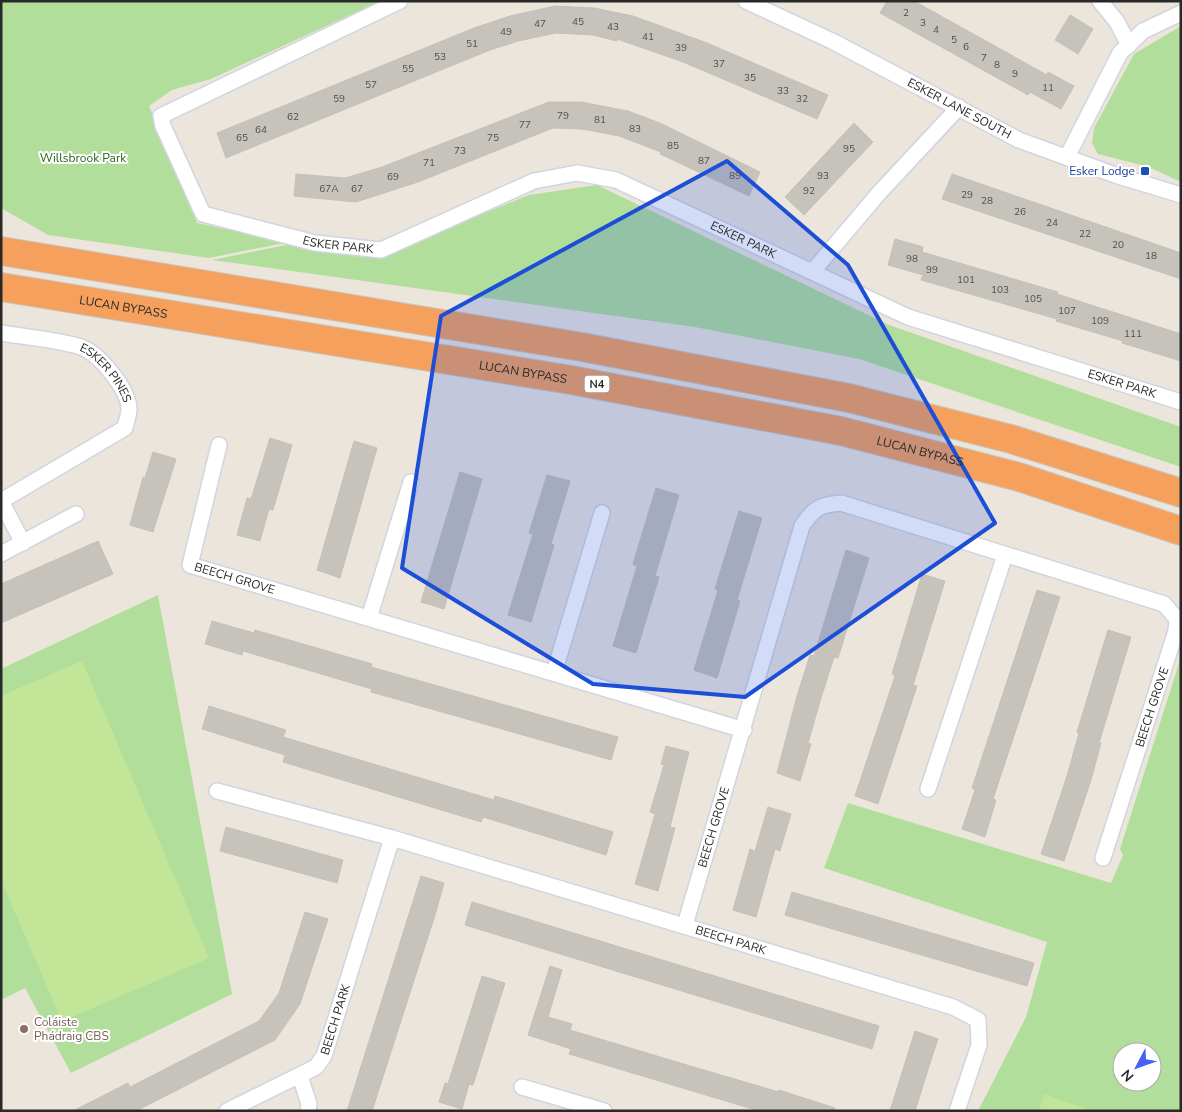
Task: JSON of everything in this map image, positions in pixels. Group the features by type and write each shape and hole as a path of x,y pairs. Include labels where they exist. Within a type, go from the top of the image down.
{"highway":[{"path":"7,251 572,346 850,398 1011,439 1181,493"},
{"name":"LUCAN BYPASS","path":"1,287 571,380 841,431 1019,477 1181,531"}],"street":[{"name":"ESKER PARK","path":"400,1 162,116 163,126 203,214 315,243 381,250 534,181 577,173 616,180 759,249 813,271 908,318 1181,402"},
{"name":"ESKER LANE SOUTH","path":"746,1 834,42 1019,140 1114,175 1181,195"},
{"path":"1100,1 1117,22 1129,44"},
{"path":"1067,157 1120,53 1143,32 1181,13"},
{"path":"813,271 879,193 959,108"},
{"name":"ESKER PINES","path":"1,333 82,348 99,359 112,374 123,391 129,409 125,428 1,501 23,543"},
{"name":"BEECH GROVE","path":"219,445 190,565 744,730"},
{"path":"369,618 410,482"},
{"name":"BEECH GROVE","path":"685,925 744,730 802,526 811,513 823,504 840,503 1164,604 1177,618 1176,631 1103,858"},
{"path":"554,673 602,513"},
{"path":"1,554 76,514"},
{"path":"928,789 1004,555"},
{"name":"BEECH PARK","path":"217,791 392,838 952,1007 978,1020 979,1045 957,1111"},
{"name":"BEECH PARK","path":"228,1111 316,1067 324,1056 392,838"},
{"path":"300,1076 309,1104 308,1111"},
{"path":"522,1088 604,1111"}],"highlighted area":[{"path":"727,161 848,265 995,523 745,697 593,684 402,568 441,316"}],"green space":[{"name":"Willsbrook Park","path":"1,1 380,1 211,79 172,90 149,106 197,223 289,242 209,258 48,235 1,208"},
{"path":"1181,26 1181,182 1149,167 1098,154 1092,143 1094,128 1134,54"},
{"path":"597,185 889,325 1181,427 1181,467 859,359 695,327 212,260 291,244 382,255 529,195"},
{"path":"158,595 232,994 71,1073 25,988 1,1000 1,669"},
{"path":"1181,657 1181,1111 978,1111 1026,1017 1047,942 824,868 848,803 1111,883 1123,855 1120,849"},
{"path":"82,661 209,958 62,1021 1,880 1,696"},
{"path":"1044,1094 1091,1111 1039,1111"}],"building":[{"path":"887,1 914,1 1047,75 1048,72 1074,86 1061,109 1030,92 1028,95 880,13"},
{"path":"555,6 594,8 633,16 707,43 828,95 817,119 683,62 617,39 617,41 593,35 556,33 518,41 490,50 226,158 217,133 474,28 510,16"},
{"path":"1070,15 1093,29 1078,54 1055,40"},
{"path":"549,102 581,102 628,111 660,123 760,172 749,196 660,154 661,152 619,136 582,129 553,128 418,182 356,202 294,196 296,174 345,178 382,167"},
{"path":"854,123 873,142 804,215 785,197"},
{"path":"952,174 1181,253 1181,279 942,199"},
{"path":"895,239 923,247 922,252 1058,292 1057,294 1181,334 1181,361 1056,321 1057,319 921,280 923,275 888,265"},
{"path":"270,438 292,445 273,510 269,509 260,541 237,535 247,498 251,499"},
{"path":"354,441 377,448 340,578 317,570"},
{"path":"153,452 176,459 153,532 130,525 143,477 145,478"},
{"path":"460,472 482,479 444,609 421,602"},
{"path":"547,475 570,481 551,544 554,545 531,622 508,615 533,534 529,533"},
{"path":"656,488 679,495 655,576 659,577 636,653 613,646 637,566 633,564"},
{"path":"739,511 762,518 737,600 740,601 717,678 694,670 718,590 715,589"},
{"path":"98,541 113,574 1,623 1,584"},
{"path":"846,550 869,558 838,658 834,657 821,698 808,743 811,744 800,781 777,773 797,696 810,655 814,656"},
{"path":"922,574 945,581 913,685 917,686 878,804 855,796 895,676 892,674"},
{"path":"1037,590 1060,597 993,799 996,800 985,837 962,829 975,790 972,788"},
{"path":"212,621 254,633 255,630 372,664 371,667 618,737 611,760 371,692 372,689 243,651 242,655 205,644"},
{"path":"1108,630 1131,637 1099,743 1101,743 1091,780 1064,861 1041,854 1067,776 1079,733 1077,732"},
{"path":"209,706 286,730 283,737 494,800 495,796 613,832 606,855 483,817 481,822 283,762 285,755 202,729"},
{"path":"666,746 689,752 670,827 675,828 658,891 635,884 655,814 650,812 664,765 661,764"},
{"path":"768,807 791,814 780,851 775,849 756,917 733,910 750,849 755,851"},
{"path":"226,827 343,860 337,883 220,851"},
{"path":"421,876 444,883 435,915 372,1111 347,1111"},
{"path":"792,892 1034,963 1027,986 785,915"},
{"path":"472,902 879,1026 872,1049 465,925"},
{"path":"305,912 328,919 300,1004 275,1040 136,1111 73,1111 128,1083 130,1087 259,1021 279,993"},
{"path":"550,966 562,970 548,1017 572,1024 570,1030 779,1092 779,1090 835,1108 834,1111 759,1111 569,1054 571,1049 528,1035"},
{"path":"482,976 505,983 473,1085 469,1084 462,1109 439,1102 445,1083 448,1084"},
{"path":"915,1031 938,1039 915,1111 890,1111"}],"place":[{"name":"Esker Lodge","path":"1145,171"},
{"name":"Coláiste Phádraig CBS","path":"24,1029"}]}
